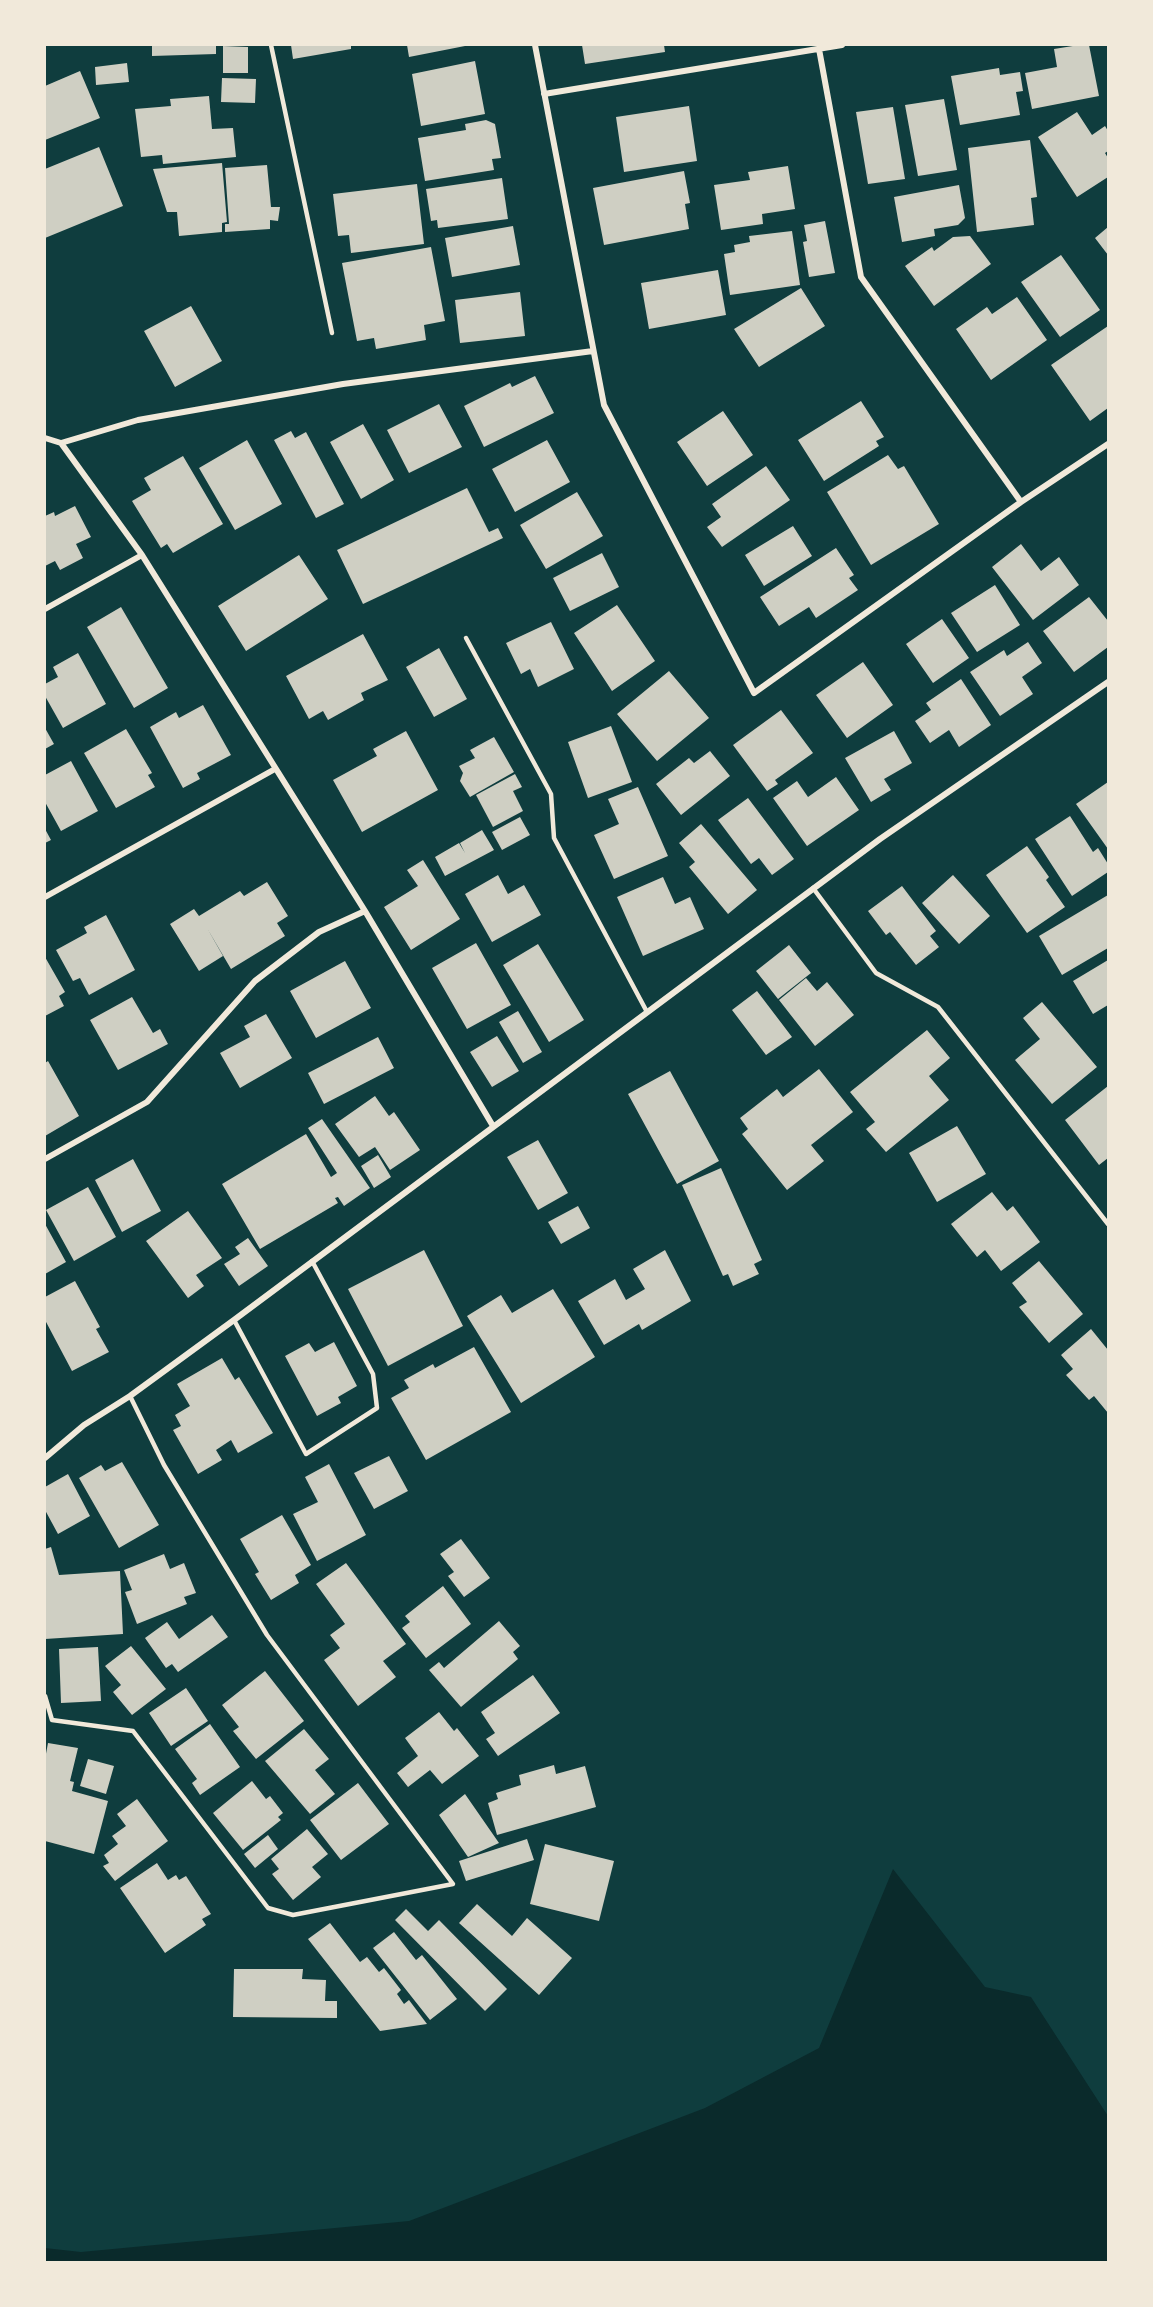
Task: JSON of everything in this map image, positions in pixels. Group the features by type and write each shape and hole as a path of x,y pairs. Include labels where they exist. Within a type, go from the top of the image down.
{"street":[{"path":"535,45 603,405 754,693 1021,502 1108,444"},
{"path":"544,94 842,45"},
{"path":"819,49 861,276 1021,502"},
{"path":"45,438 61,443 138,420 342,384 592,351"},
{"path":"61,443 142,555 364,911 493,1126"},
{"path":"45,609 142,555"},
{"path":"45,1458 84,1425 130,1396 234,1320 880,838 1108,682"},
{"path":"45,897 275,769"},
{"path":"45,1159 147,1102 255,981 319,932 364,911"}],"lane":[{"path":"271,45 332,333"},
{"path":"466,638 551,794 554,838 647,1012"},
{"path":"813,888 876,973 938,1007 1108,1224"},
{"path":"234,1320 306,1454 377,1408 373,1374 312,1261"},
{"path":"45,1696 52,1720 133,1731 268,1908 293,1915 453,1884 267,1635 164,1465 130,1396"}],"water":[{"path":"893,1869 985,1987 1031,1997 1108,2116 1108,2262 45,2262 45,2248 81,2252 409,2221 705,2108 819,2048"}],"building":[{"path":"152,45 216,45 216,54 152,56"},
{"path":"291,45 351,45 351,49 293,59"},
{"path":"407,45 465,45 465,46 409,57"},
{"path":"582,45 664,45 665,52 585,64"},
{"path":"1089,45 1099,96 1032,109 1025,73 1057,67 1054,49"},
{"path":"223,46 248,47 248,73 223,73"},
{"path":"475,61 485,114 421,126 412,74"},
{"path":"127,63 129,82 96,85 95,67"},
{"path":"999,68 1000,75 1020,72 1023,91 1016,92 1020,115 960,125 951,76"},
{"path":"80,71 100,118 45,140 45,86"},
{"path":"222,78 256,79 255,103 221,102"},
{"path":"209,96 212,129 233,128 236,157 163,164 162,155 141,157 135,109 171,106 170,99"},
{"path":"944,99 957,170 918,176 905,105"},
{"path":"689,106 697,161 624,172 616,117"},
{"path":"893,107 905,179 868,184 856,112"},
{"path":"1077,112 1092,135 1105,126 1108,131 1108,151 1105,153 1108,158 1108,177 1077,197 1038,137"},
{"path":"486,120 495,124 501,158 492,159 494,170 425,181 418,138 466,130 465,124"},
{"path":"1030,140 1037,197 1031,198 1034,225 977,232 968,148"},
{"path":"99,147 123,206 45,238 45,169"},
{"path":"222,163 227,222 222,223 222,232 179,236 177,212 167,212 153,169"},
{"path":"267,165 271,207 280,207 278,221 270,220 270,229 225,232 225,224 229,224 225,168"},
{"path":"788,166 795,209 762,214 763,224 721,230 714,185 750,180 748,172"},
{"path":"684,171 690,203 685,204 689,229 604,245 593,188"},
{"path":"502,178 508,219 438,228 437,220 431,221 426,189"},
{"path":"417,184 424,244 351,253 349,235 338,236 333,194"},
{"path":"959,185 965,218 958,225 934,229 935,236 902,242 894,197"},
{"path":"825,221 835,273 809,277 803,242 807,241 804,225"},
{"path":"513,226 520,265 452,277 445,238"},
{"path":"1108,227 1108,255 1095,238"},
{"path":"792,231 800,285 730,295 724,254 735,252 734,245 750,242 749,236"},
{"path":"970,236 991,264 934,306 905,266 932,247 934,251 953,237"},
{"path":"431,247 445,321 424,325 426,340 376,349 374,338 357,341 342,263"},
{"path":"1061,255 1100,310 1060,337 1021,282"},
{"path":"718,270 726,315 649,329 641,283"},
{"path":"801,288 825,326 759,367 734,329"},
{"path":"520,292 525,336 460,343 455,300"},
{"path":"1017,297 1047,340 991,380 956,329 987,307 992,314"},
{"path":"191,306 222,361 175,387 144,331"},
{"path":"1108,326 1108,408 1090,421 1051,365"},
{"path":"535,376 554,413 484,447 464,406 510,383 512,387"},
{"path":"861,401 884,437 876,441 879,446 824,481 798,440"},
{"path":"439,404 462,447 409,473 387,430"},
{"path":"723,411 753,455 707,486 677,442"},
{"path":"363,424 394,480 361,499 330,442"},
{"path":"291,431 295,438 306,432 344,504 316,518 274,440"},
{"path":"247,440 282,504 235,530 199,468"},
{"path":"547,440 570,482 515,512 492,469"},
{"path":"888,455 898,469 904,466 939,524 871,565 827,492"},
{"path":"183,456 223,524 173,553 167,544 161,548 132,501 151,490 144,478"},
{"path":"766,466 790,500 722,547 707,527 721,517 712,504"},
{"path":"467,488 489,532 498,528 503,538 363,604 337,550"},
{"path":"577,492 603,536 546,569 520,525"},
{"path":"75,506 91,537 76,544 83,558 60,570 55,561 45,566 45,516 54,512 55,516"},
{"path":"793,526 812,556 764,586 745,555"},
{"path":"1021,544 1041,571 1059,557 1079,585 1033,620 992,567"},
{"path":"836,548 854,575 849,578 858,590 816,618 809,607 779,626 760,597"},
{"path":"602,553 619,587 570,611 553,578"},
{"path":"299,555 328,599 246,651 218,606"},
{"path":"995,585 1020,625 977,652 951,613"},
{"path":"1089,597 1108,621 1108,647 1074,672 1043,631"},
{"path":"617,605 655,661 612,691 574,633"},
{"path":"121,607 168,688 134,708 87,627"},
{"path":"942,619 969,658 933,683 906,644"},
{"path":"551,622 574,669 538,687 530,669 521,674 506,643"},
{"path":"363,634 388,680 361,693 364,700 328,720 323,711 309,719 286,676"},
{"path":"1028,642 1042,663 1022,677 1033,694 1000,716 970,672 1004,650 1007,656"},
{"path":"439,648 467,699 434,717 406,667"},
{"path":"78,653 106,704 63,728 45,696 45,684 58,677 53,667"},
{"path":"863,662 893,705 847,738 816,695"},
{"path":"669,671 709,718 657,761 617,714"},
{"path":"961,679 991,725 959,747 949,730 930,743 915,721 931,710 926,703"},
{"path":"203,705 231,755 197,773 200,779 183,788 150,727 176,712 179,718"},
{"path":"781,710 813,753 775,780 778,784 767,791 733,745"},
{"path":"611,726 632,782 588,798 568,742"},
{"path":"45,728 54,744 45,749"},
{"path":"126,729 152,773 148,775 155,787 116,808 84,753"},
{"path":"406,731 438,790 362,832 333,780 377,756 373,749"},
{"path":"894,731 912,763 884,779 891,790 871,802 845,758"},
{"path":"494,737 514,772 470,797 460,781 463,773 459,766 475,758 470,750"},
{"path":"710,751 730,776 681,815 656,784 689,758 694,763"},
{"path":"71,761 98,811 61,831 45,802 45,775"},
{"path":"515,774 522,787 513,791 523,811 493,827 476,795"},
{"path":"836,777 859,810 807,846 773,798 797,781 808,797"},
{"path":"1108,782 1108,849 1076,804"},
{"path":"638,787 668,856 614,879 594,835 619,824 608,799"},
{"path":"748,798 794,859 772,875 759,858 751,864 718,820"},
{"path":"1070,816 1093,852 1098,848 1108,864 1108,872 1072,896 1035,839"},
{"path":"520,817 530,835 502,850 492,832"},
{"path":"701,824 757,890 728,914 689,867 695,862 679,843"},
{"path":"45,829 51,840 45,843"},
{"path":"482,830 494,850 445,876 435,857 459,843 465,853 460,843"},
{"path":"1027,846 1049,877 1046,880 1065,907 1027,933 986,875"},
{"path":"423,860 460,919 411,950 384,907 418,886 407,870"},
{"path":"498,875 508,894 524,885 541,915 492,942 465,894"},
{"path":"953,875 990,916 959,944 922,903"},
{"path":"663,877 675,904 690,897 704,929 643,956 617,897"},
{"path":"267,882 288,916 277,923 285,936 231,969 207,928 223,956 199,971 170,924 194,909 199,916 240,891 244,896"},
{"path":"902,886 936,931 930,936 939,947 916,965 890,932 886,935 868,911"},
{"path":"1108,895 1108,948 1062,975 1039,936"},
{"path":"106,915 135,970 89,995 80,978 73,981 56,950 87,933 84,927"},
{"path":"476,943 511,1005 467,1029 432,968"},
{"path":"538,944 584,1020 549,1042 503,965"},
{"path":"789,945 811,973 778,999 756,971"},
{"path":"45,957 65,992 59,996 64,1006 45,1016"},
{"path":"1108,960 1108,1005 1093,1014 1073,981"},
{"path":"345,961 371,1008 316,1038 290,991"},
{"path":"806,978 817,991 827,982 854,1015 815,1046 779,1000"},
{"path":"757,991 792,1037 766,1055 732,1010"},
{"path":"132,997 153,1033 160,1029 168,1044 118,1070 90,1020"},
{"path":"1042,1002 1097,1067 1052,1104 1015,1060 1040,1039 1023,1018"},
{"path":"518,1011 542,1052 523,1063 499,1022"},
{"path":"266,1014 292,1058 240,1088 220,1053 250,1037 244,1026"},
{"path":"927,1030 950,1058 929,1076 949,1100 886,1152 866,1129 875,1122 850,1092"},
{"path":"497,1036 519,1071 492,1087 470,1052"},
{"path":"378,1037 394,1068 324,1104 308,1073"},
{"path":"48,1061 79,1116 45,1136 45,1063"},
{"path":"819,1069 853,1112 811,1145 824,1161 787,1190 742,1134 748,1129 740,1118 777,1089 783,1097"},
{"path":"670,1071 719,1161 677,1184 628,1094"},
{"path":"1108,1086 1108,1158 1099,1165 1065,1120"},
{"path":"375,1096 389,1116 394,1112 420,1150 390,1170 375,1147 359,1157 335,1124"},
{"path":"322,1119 370,1188 344,1206 338,1197 335,1198 338,1203 260,1249 222,1184 306,1134 331,1177 337,1173 308,1128"},
{"path":"957,1126 986,1174 937,1202 909,1153"},
{"path":"538,1140 568,1193 538,1210 507,1157"},
{"path":"378,1155 391,1177 374,1188 361,1166"},
{"path":"133,1159 161,1211 122,1232 95,1180"},
{"path":"721,1168 762,1260 754,1264 759,1274 733,1286 728,1274 723,1276 682,1185"},
{"path":"88,1187 116,1237 74,1261 46,1210"},
{"path":"992,1192 1007,1211 1013,1206 1040,1242 1001,1271 985,1250 977,1257 951,1224"},
{"path":"578,1206 590,1228 561,1244 548,1222"},
{"path":"188,1211 222,1258 196,1275 204,1286 188,1298 146,1241"},
{"path":"45,1224 66,1262 45,1274"},
{"path":"248,1238 268,1266 239,1286 224,1264 240,1254 235,1247"},
{"path":"424,1250 463,1326 388,1366 348,1289"},
{"path":"665,1250 691,1301 642,1330 639,1324 604,1345 578,1301 615,1279 626,1300 645,1289 633,1269"},
{"path":"1039,1261 1083,1314 1049,1343 1019,1307 1027,1302 1012,1283"},
{"path":"75,1281 100,1327 96,1329 109,1352 72,1371 45,1320 45,1297"},
{"path":"553,1289 595,1357 521,1403 467,1316 501,1295 512,1313"},
{"path":"1091,1329 1108,1350 1108,1413 1094,1396 1089,1400 1066,1375 1073,1369 1061,1355"},
{"path":"334,1342 357,1386 338,1397 341,1403 317,1416 285,1356 309,1343 315,1352"},
{"path":"474,1347 511,1412 426,1460 391,1398 409,1388 404,1380 433,1364 435,1368"},
{"path":"222,1358 235,1380 239,1377 273,1433 238,1453 231,1440 216,1450 222,1460 198,1474 173,1430 181,1426 175,1415 190,1406 177,1384"},
{"path":"389,1456 408,1491 374,1509 354,1473"},
{"path":"122,1462 159,1525 119,1548 79,1478 101,1465 105,1471"},
{"path":"329,1464 366,1535 317,1561 293,1514 318,1502 305,1477"},
{"path":"68,1474 90,1516 58,1534 45,1510 45,1487"},
{"path":"282,1515 311,1565 295,1575 299,1583 271,1600 255,1574 259,1572 240,1539"},
{"path":"461,1539 490,1578 464,1597 448,1576 454,1572 440,1554"},
{"path":"51,1547 59,1575 120,1571 123,1634 45,1639 45,1549"},
{"path":"164,1554 170,1569 184,1563 196,1593 184,1597 187,1604 137,1624 125,1592 132,1590 124,1570"},
{"path":"346,1563 406,1644 383,1661 396,1677 358,1706 324,1660 340,1648 330,1635 345,1624 316,1584"},
{"path":"443,1586 471,1624 426,1658 402,1628 410,1622 405,1616"},
{"path":"212,1615 228,1637 178,1672 172,1664 166,1668 145,1638 167,1622 179,1639"},
{"path":"499,1621 520,1646 513,1652 518,1659 461,1707 429,1670 439,1662 444,1668"},
{"path":"131,1646 166,1689 132,1715 113,1692 121,1685 105,1666"},
{"path":"98,1647 101,1701 61,1703 59,1649"},
{"path":"265,1671 304,1721 256,1759 233,1731 239,1727 222,1705"},
{"path":"533,1675 560,1713 498,1756 486,1739 495,1733 481,1712"},
{"path":"186,1688 208,1721 171,1746 149,1713"},
{"path":"439,1712 454,1731 457,1728 479,1756 442,1784 430,1770 408,1787 397,1773 418,1756 405,1738"},
{"path":"210,1724 240,1767 200,1795 192,1783 197,1779 175,1749"},
{"path":"304,1729 329,1759 315,1770 335,1794 310,1814 265,1761"},
{"path":"48,1743 78,1748 70,1781 74,1782 72,1791 108,1801 94,1854 45,1841 45,1759"},
{"path":"88,1759 114,1766 106,1794 80,1786"},
{"path":"554,1765 556,1774 585,1766 596,1807 497,1835 488,1803 498,1799 496,1793 521,1785 519,1775"},
{"path":"252,1781 266,1799 270,1796 283,1813 278,1817 281,1820 243,1850 213,1813"},
{"path":"358,1783 389,1824 341,1860 310,1820"},
{"path":"465,1794 499,1843 468,1857 439,1815"},
{"path":"137,1799 168,1841 115,1881 103,1866 109,1863 104,1855 118,1844 112,1836 126,1826 117,1814"},
{"path":"307,1829 328,1854 312,1867 321,1877 293,1900 272,1874 279,1869 271,1859"},
{"path":"268,1835 278,1849 255,1868 244,1854"},
{"path":"527,1839 534,1860 466,1881 459,1861"},
{"path":"545,1844 614,1861 599,1921 530,1904"},
{"path":"157,1863 168,1880 176,1875 179,1880 186,1876 211,1914 202,1919 206,1925 165,1953 120,1888"},
{"path":"477,1904 512,1936 527,1918 572,1958 539,1995 459,1923"},
{"path":"406,1909 428,1931 439,1920 507,1989 485,2011 395,1920"},
{"path":"330,1923 360,1962 367,1957 379,1972 384,1968 401,1990 397,1994 404,2004 409,2000 427,2024 380,2031 308,1939"},
{"path":"394,1932 416,1960 422,1955 457,1999 430,2020 373,1948"},
{"path":"234,1969 303,1969 302,1979 326,1980 325,2001 337,2001 337,2018 233,2017"}]}
